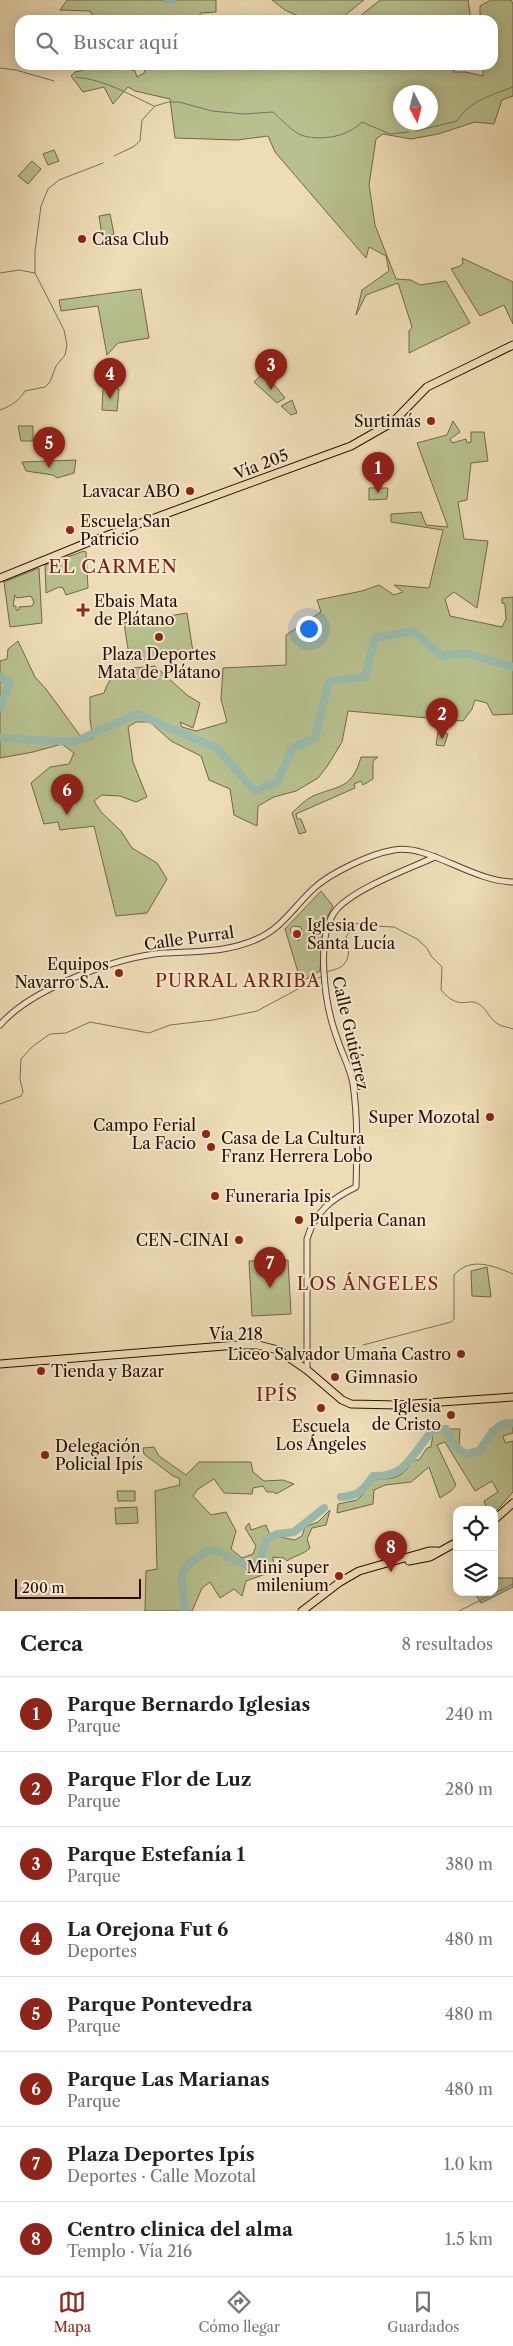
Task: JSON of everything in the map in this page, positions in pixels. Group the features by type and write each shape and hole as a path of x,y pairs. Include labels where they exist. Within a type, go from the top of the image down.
{"main road":[{"name":"Vía 205","path":"0,578 89,542 202,502 359,442 393,422 427,387 513,345"},
{"name":"Vía 218","path":"0,1364 237,1345 258,1345 278,1350 307,1370 342,1400 358,1405 391,1405 513,1397"},
{"path":"498,1516 513,1503"},
{"path":"376,1566 430,1557 437,1551 453,1544"},
{"path":"302,1611 340,1582 358,1571 429,1551 437,1551"},
{"path":"417,1559 430,1562"}],"street":[{"name":"Calle Purral","path":"0,1025 20,1006 46,991 84,975 149,955 217,951 255,940 271,932 286,920 318,884 371,857 402,849 435,857 484,878 513,882"},
{"name":"Calle Gutiérrez","path":"307,1370 307,1239 310,1227 320,1210 339,1195 356,1187 357,1157 353,1086 350,1066 336,1036 323,970 326,931 336,910 352,897 435,857"}],"green space":[{"path":"67,0 216,0 216,12 201,13 200,15 92,15 90,11 60,10"},
{"path":"272,0 364,0 345,15 296,15 285,10"},
{"path":"380,0 468,0 470,15 361,15"},
{"path":"491,0 511,0 513,4 513,96 502,100 494,124 475,122 438,134 411,139 383,134 376,139 369,185 375,225 396,279 411,280 420,285 446,281 470,323 409,353 409,331 412,327 398,283 366,295 356,315 362,290 389,271 386,256 369,247 366,258 275,152 268,136 237,140 175,138 170,99 135,91 128,87 113,104 104,87 83,92 71,76 75,72 84,70 131,70 135,71 137,77 144,73 145,70 454,70 453,72 466,72 483,76 483,70 498,70 498,15 480,15 480,6"},
{"path":"54,150 59,161 48,165 43,154"},
{"path":"32,161 41,169 28,184 18,176"},
{"path":"110,214 114,234 102,236 99,216"},
{"path":"462,258 513,282 513,324 504,305 480,316 451,269 463,263"},
{"path":"141,289 149,338 118,343 107,355 98,306 61,311 59,300"},
{"path":"264,372 285,398 277,403 254,382"},
{"path":"103,387 119,389 117,411 102,410"},
{"path":"292,400 297,413 291,415 281,406"},
{"path":"453,421 460,432 450,439 452,443 466,439 467,443 471,442 471,432 484,432 488,461 471,463 467,500 458,502 464,539 488,541 477,608 454,592 445,599 450,616 502,627 506,619 505,604 502,603 502,598 513,597 513,714 493,715 487,703 475,700 472,709 463,721 348,711 342,742 318,778 296,791 274,797 258,806 257,826 234,815 230,789 209,780 201,756 171,741 150,722 136,722 128,727 133,762 147,797 136,802 120,796 102,795 94,801 101,812 121,831 132,848 157,863 167,879 147,913 116,916 94,826 60,830 58,822 44,824 31,783 50,767 69,764 74,753 62,744 0,758 0,661 7,659 8,649 18,641 35,677 84,741 93,738 90,720 90,697 104,693 112,677 130,668 155,666 187,695 200,703 193,728 180,722 182,727 196,731 227,722 221,699 223,668 286,665 286,635 321,612 317,600 362,591 379,585 394,595 403,592 394,585 429,588 443,530 391,522 391,514 421,512 426,525 448,527 417,443 447,435"},
{"path":"18,426 33,426 33,441 21,441"},
{"path":"76,460 74,473 57,478 53,475 26,471 22,462"},
{"path":"369,488 388,488 387,499 369,500"},
{"path":"84,551 86,552 88,588 66,595 63,588 59,587 46,593 45,565"},
{"path":"39,568 42,623 10,627 4,582","holes":["15,595 17,598 31,596 34,602 32,606 19,607 19,610 16,610 16,606 13,606"]},
{"name":"Plaza Deportes Mata de Plátano","path":"187,613 193,652 130,662 124,623"},
{"path":"438,732 448,734 444,746 436,745"},
{"path":"361,757 378,757 373,761 373,779 363,785 361,781 354,784 355,788 296,814 297,819 301,819 306,832 299,834 292,813 313,796 349,781 354,775"},
{"path":"321,891 333,906 323,925 320,971 301,982 285,929","holes":["293,926 301,927 303,936 298,941 296,936 292,936 290,929"]},
{"path":"288,1260 291,1314 252,1316 249,1261"},
{"path":"487,1267 491,1297 472,1296 471,1271"},
{"path":"513,1424 513,1433 503,1436 505,1443 513,1441 513,1492 498,1509 498,1506 486,1506 484,1501 498,1492 492,1481 475,1491 445,1442 437,1445 456,1485 451,1491 440,1498 429,1467 411,1482 385,1485 374,1490 373,1504 337,1513 338,1504 357,1500 366,1491 365,1481 393,1478 403,1472 413,1460 419,1460 427,1448 431,1447 433,1434 442,1429 460,1429 459,1447 469,1452 484,1451 490,1429"},
{"path":"154,1447 159,1456 186,1475 199,1462 251,1462 253,1472 264,1481 283,1480 294,1484 276,1494 274,1492 267,1492 263,1486 253,1488 252,1494 224,1493 214,1479 198,1489 193,1496 211,1515 226,1512 236,1531 231,1549 242,1558 253,1554 256,1546 245,1528 249,1523 251,1530 266,1525 270,1535 295,1540 302,1536 305,1527 318,1522 330,1510 326,1525 312,1528 307,1539 310,1548 305,1552 287,1561 284,1558 273,1557 274,1571 246,1581 242,1596 234,1589 220,1598 210,1582 202,1588 192,1611 145,1611 146,1571 157,1569 155,1491 180,1485 179,1478 173,1476 144,1454 143,1448"},
{"path":"117,1491 135,1491 135,1501 118,1501"},
{"path":"137,1507 138,1523 116,1524 115,1508"},
{"path":"498,1578 513,1578 513,1587 498,1594"},
{"path":"477,1596 495,1596 481,1603"}],"waterway":[{"path":"168,0 173,0"},
{"path":"0,68 15,70"},
{"path":"16,70 54,81"},
{"path":"76,77 107,84 154,106"},
{"path":"416,131 457,121 474,104 513,87"},
{"path":"114,156 133,147 140,141 142,120 155,106 168,102 179,102 212,111 243,114 273,112 296,132 304,136 320,138 343,134 362,122 390,134 409,132"},
{"path":"0,273 19,270 35,273 35,251 41,206 48,189 59,180 103,163"},
{"path":"0,410 14,403 25,391 45,387 50,382 56,366 65,355 67,345 64,330 35,273"},
{"path":"0,738 74,742 137,714 217,748 255,791 277,782 293,748 315,738 329,681 365,677 375,638 413,631 442,656 465,653 513,667"},
{"path":"0,677 10,682 0,707"},
{"path":"325,973 344,964 348,957 346,937 355,924 365,922 373,926 394,927 417,939 442,967 441,990 448,997 458,1002 475,1002 495,1022 501,1026 513,1029"},
{"path":"0,1104 21,1096 23,1092 20,1079 21,1059 33,1046 50,1034 66,1033 90,1022 149,1033 170,1025 213,1020 257,1011 322,976"},
{"path":"363,1345 451,1322 454,1319 454,1275 460,1269 475,1264 482,1264 513,1274"},
{"path":"341,1497 356,1494 367,1485 373,1476 394,1473 402,1468 433,1430 446,1429 453,1444 465,1454 479,1451 497,1428 507,1423 513,1423"},
{"path":"226,1556 246,1565 255,1564 260,1559 267,1539 277,1534 294,1532 324,1508"},
{"path":"185,1611 182,1581 184,1569 209,1550 220,1552"},
{"path":"459,1611 513,1584"}],"place":[{"name":"Casa Club","path":"82,239"},
{"name":"Parque Estefanía 1","path":"271,390"},
{"name":"La Orejona Fut 6","path":"110,399"},
{"name":"Surtimás","path":"431,421"},
{"name":"Parque Pontevedra","path":"49,468"},
{"name":"Lavacar ABO","path":"190,491"},
{"name":"Parque Bernardo Iglesias","path":"378,493"},
{"name":"Escuela San Patricio","path":"70,530"},
{"name":"Ebais Mata de Plátano","path":"83,610"},
{"name":"Plaza Deportes Mata de Plátano","path":"159,637"},
{"name":"Parque Flor de Luz","path":"442,739"},
{"name":"Parque Las Marianas","path":"67,815"},
{"name":"Iglesia de Santa Lucía","path":"297,934"},
{"name":"Equipos Navarro S.A.","path":"119,973"},
{"name":"Super Mozotal","path":"490,1117"},
{"name":"Campo Ferial La Facio","path":"206,1134"},
{"name":"Casa de La Cultura Franz Herrera Lobo","path":"211,1147"},
{"name":"Funeraria Ipis","path":"215,1196"},
{"name":"Pulperia Canan","path":"299,1220"},
{"name":"CEN-CINAI","path":"239,1240"},
{"name":"Plaza Deportes Ipís","path":"270,1288"},
{"name":"Liceo Salvador Umaña Castro","path":"461,1354"},
{"name":"Tienda y Bazar","path":"41,1371"},
{"name":"Gimnasio","path":"335,1377"},
{"name":"Escuela Los Ángeles","path":"321,1408"},
{"name":"Iglesia de Cristo","path":"451,1415"},
{"name":"Delegación Policial Ipís","path":"45,1455"},
{"name":"Centro clinica del alma","path":"391,1572"},
{"name":"Mini super milenium","path":"339,1576"}],"district":[{"name":"EL CARMEN","path":"113,566"},
{"name":"PURRAL ARRIBA","path":"238,981"},
{"name":"LOS ÁNGELES","path":"368,1284"},
{"name":"IPÍS","path":"277,1394"}]}
